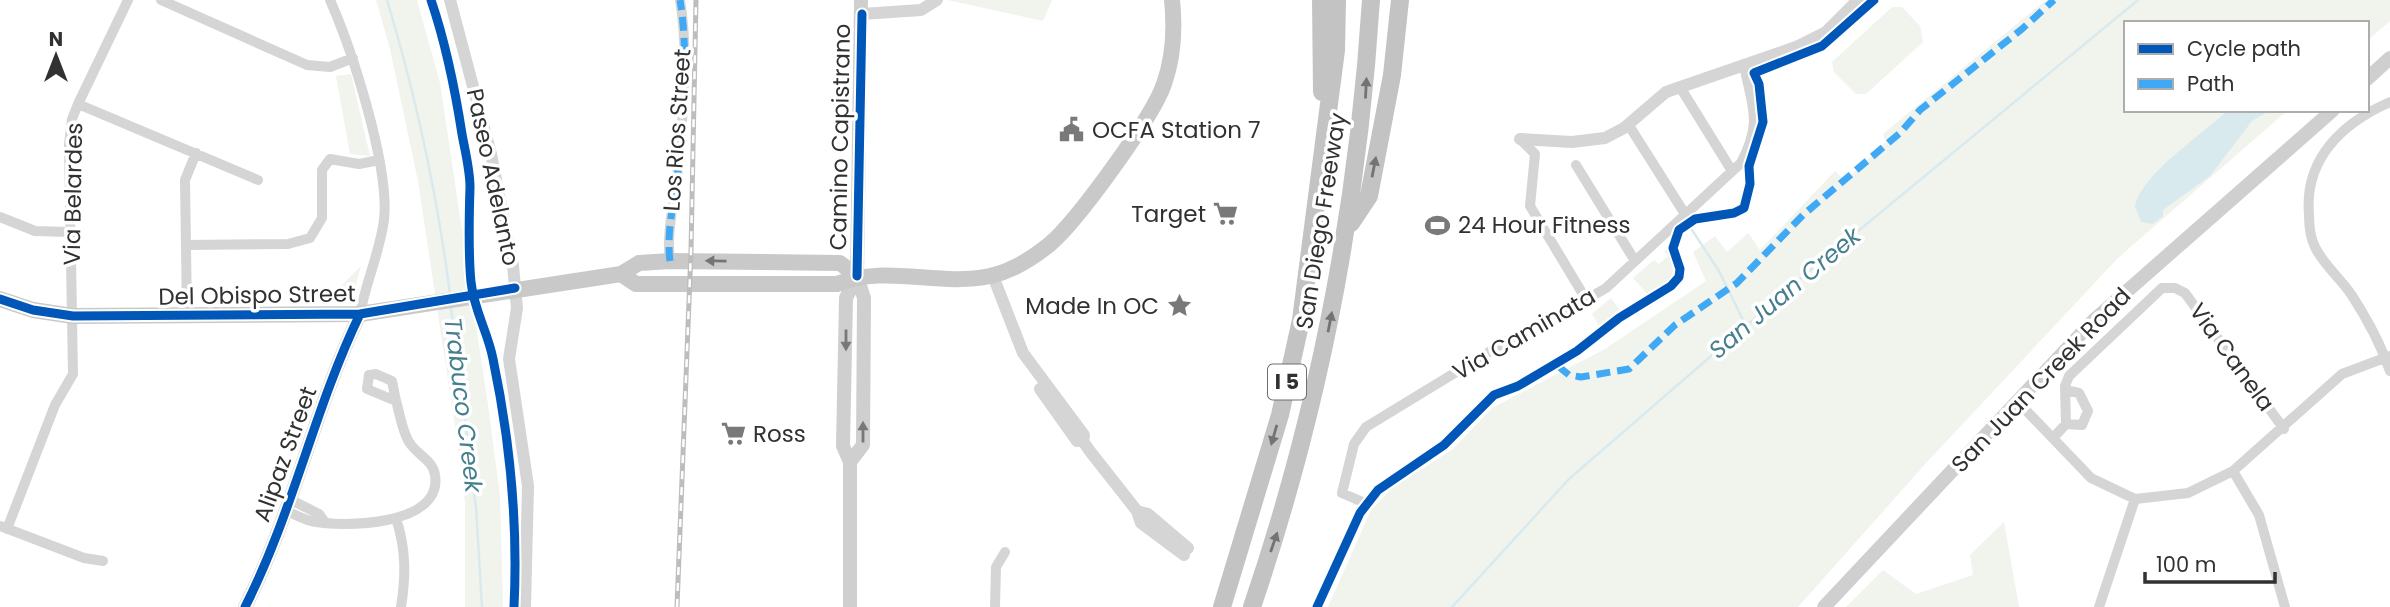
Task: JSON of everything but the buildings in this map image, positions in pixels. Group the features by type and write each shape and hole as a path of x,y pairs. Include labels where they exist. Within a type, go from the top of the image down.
{"highway":[{"path":"1321,0 1325,151"},
{"name":"San Diego Freeway","path":"1222,607 1280,415 1301,320 1325,151 1336,50 1337,0"},
{"name":"San Diego Freeway","path":"1252,607 1279,530 1320,376 1348,228 1365,103 1371,0"},
{"path":"1348,228 1369,196 1392,75 1400,0"}],"main road":[{"name":"Del Obispo Street","path":"621,274 636,284 837,284 857,276 993,276 1028,260 1057,238 1151,111 1164,85 1172,55 1172,0"},
{"name":"Camino Capistrano","path":"850,607 850,461 844,446 846,298 857,276 861,7"},
{"path":"2369,77 2390,58"},
{"name":"San Juan Creek Road","path":"1824,607 2108,306 2331,112"},
{"name":"Del Obispo Street","path":"0,299 33,310 73,316 360,314 515,288 621,274 639,263 840,263 857,276"},
{"name":"Alipaz Street","path":"245,607 288,506 320,408 360,314"}],"street":[{"name":"Via Belardes","path":"3,527 54,405 73,374 69,144 72,119 128,0"},
{"path":"161,0 307,65 330,67 353,58"},
{"name":"Alipaz Street","path":"330,0 353,58 384,189 384,218 360,314"},
{"name":"Paseo Adelanto","path":"450,0 491,154 505,218 515,288 517,308 509,359 528,486 525,607"},
{"name":"Los Rios Street","path":"670,261 668,246 678,170 682,77 683,29 680,0"},
{"path":"1521,139 1585,141 1605,138 1629,124 1655,99 1680,87 1745,72 1826,32 1858,0"},
{"path":"861,7 921,10 935,2"},
{"name":"Via Caminata","path":"1367,504 1342,493 1354,444 1366,427 1517,335 1587,301 1635,261 1741,163 1752,142 1756,120 1745,72"},
{"path":"1680,87 1732,171"},
{"path":"2369,112 2390,102"},
{"path":"78,104 258,180"},
{"path":"2368,112 2330,143 2315,166 2308,192 2310,228 2315,247 2351,295 2388,357 2390,371"},
{"path":"1629,124 1685,214"},
{"path":"1521,139 1535,154 1530,206 1587,301"},
{"path":"187,315 185,180 196,153"},
{"path":"186,246 288,244 310,238 322,218 322,170 330,159 359,164 379,160"},
{"path":"1576,165 1635,261"},
{"path":"0,217 35,231 70,232"},
{"path":"993,276 996,304 1016,359 1077,441 1083,441 1137,511 1149,514 1186,552"},
{"name":"Via Canela","path":"2065,390 2069,376 2089,354 2162,288 2175,288 2185,293 2284,429"},
{"path":"2018,402 2091,478 2135,499 2188,493 2233,471 2284,429 2342,374 2388,357"},
{"path":"2053,438 2066,424 2065,390 2080,393 2088,411 2082,425 2066,424"},
{"path":"288,506 319,514 324,521 363,523 396,518 429,502 436,481 433,466 415,450 407,437 397,401"},
{"path":"2233,471 2259,515 2285,607"},
{"path":"2099,607 2135,499"},
{"path":"396,518 405,545 406,576 401,607"},
{"path":"3,527 84,558 103,561"},
{"path":"995,607 996,567 1005,552"}],"shaded area":[{"path":"376,0 417,0 440,83 500,496 503,607 465,607 465,502 459,453 418,181 390,49"},
{"path":"948,0 1052,0 1043,21"},
{"path":"2046,0 2390,0 2390,21 2369,39 2369,21 2124,21 2124,112 2286,112 2118,258 1927,462 1798,607 1328,607 1371,510 1391,489 1453,449 1492,408 1605,349 1706,281 1693,252 1715,236 1727,252 1748,233 1760,250 1835,171 1845,181 1886,142 1883,134"},
{"path":"1892,7 1902,7 1920,26 1923,42 1866,94 1856,94 1834,72 1832,62"},
{"path":"351,74 370,156 350,154 336,76"},
{"path":"2226,112 2268,112 2252,121 2210,176 2163,210 2163,216 2153,224 2141,222 2135,207 2140,194 2174,155"},
{"path":"1673,246 1680,269 1679,277 1651,298 1633,278 1654,260 1659,264 1668,256 1664,251"},
{"path":"361,266 353,295 333,294"},
{"path":"1611,298 1623,315 1602,331 1592,314"},
{"path":"2004,522 2019,607 1846,607 1883,570 1916,594 1973,575 1970,555"}],"waterway":[{"name":"Trabuco Creek","path":"387,0 424,146 439,219 450,294"},
{"name":"San Juan Creek","path":"1452,607 1569,479 1800,279 2138,0"},
{"path":"1692,230 1719,271 1746,326"},
{"name":"Trabuco Creek","path":"451,308 476,508 482,607"}],"railway":[{"path":"677,607 691,250 696,0"}],"marked path":[{"path":"670,261 670,226 678,169 684,84 680,0"},
{"path":"1558,366 1569,375 1581,377 1629,369 1675,325 1737,283 1803,215 1900,133 1920,110 2022,29 2054,0"}],"cycle path":[{"path":"431,0 450,67 468,167 471,282 491,349 504,420 514,513 514,607"},
{"path":"1317,607 1360,513 1378,490 1444,445 1494,395 1518,386 1577,351 1619,318 1671,286 1679,277 1680,269 1673,248 1679,230 1695,219 1734,213 1744,208 1750,184 1749,166 1763,122 1759,84 1754,73 1822,46 1874,0"},
{"path":"857,276 862,14"},
{"path":"0,299 33,310 73,316 360,314 515,288"},
{"path":"245,607 277,535 329,387 360,314"}],"place":[{"name":"OCFA Station 7","path":"1072,130"},
{"name":"Target","path":"1226,214"},
{"name":"24 Hour Fitness","path":"1438,225"},
{"name":"Made In OC","path":"1179,306"},
{"name":"Ross","path":"733,434"}]}
